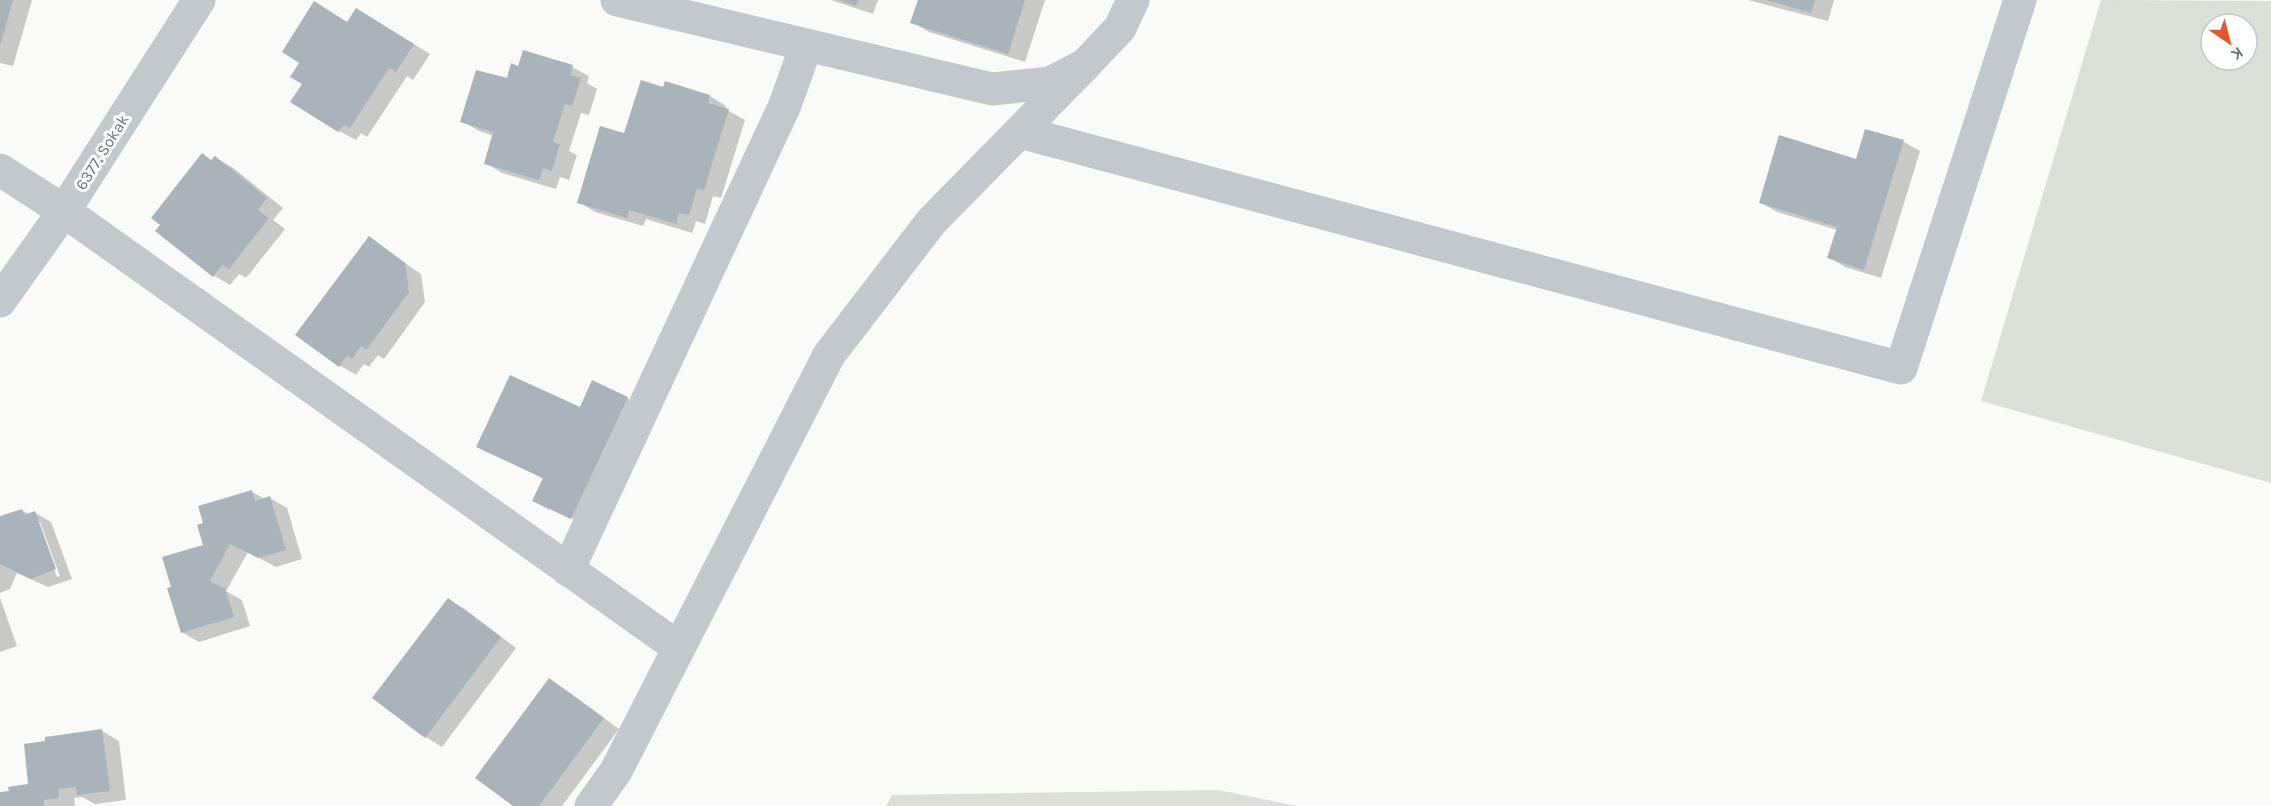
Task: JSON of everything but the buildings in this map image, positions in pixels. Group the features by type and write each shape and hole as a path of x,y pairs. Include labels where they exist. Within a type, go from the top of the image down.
{"street":[{"name":"6377. Sokak","path":"0,302 64,211 199,0"},
{"path":"617,0 992,89 1050,83 1085,65"},
{"path":"591,806 616,771 829,355 932,222 1120,28 1133,0"},
{"path":"1020,132 1901,368 2020,0"},
{"path":"568,570 785,105 806,46"},
{"path":"0,170 64,211 679,648"}],"shaded area":[{"path":"2101,0 2271,1 2271,483 1981,401"},
{"path":"1218,790 1298,806 886,806 892,795"}]}
